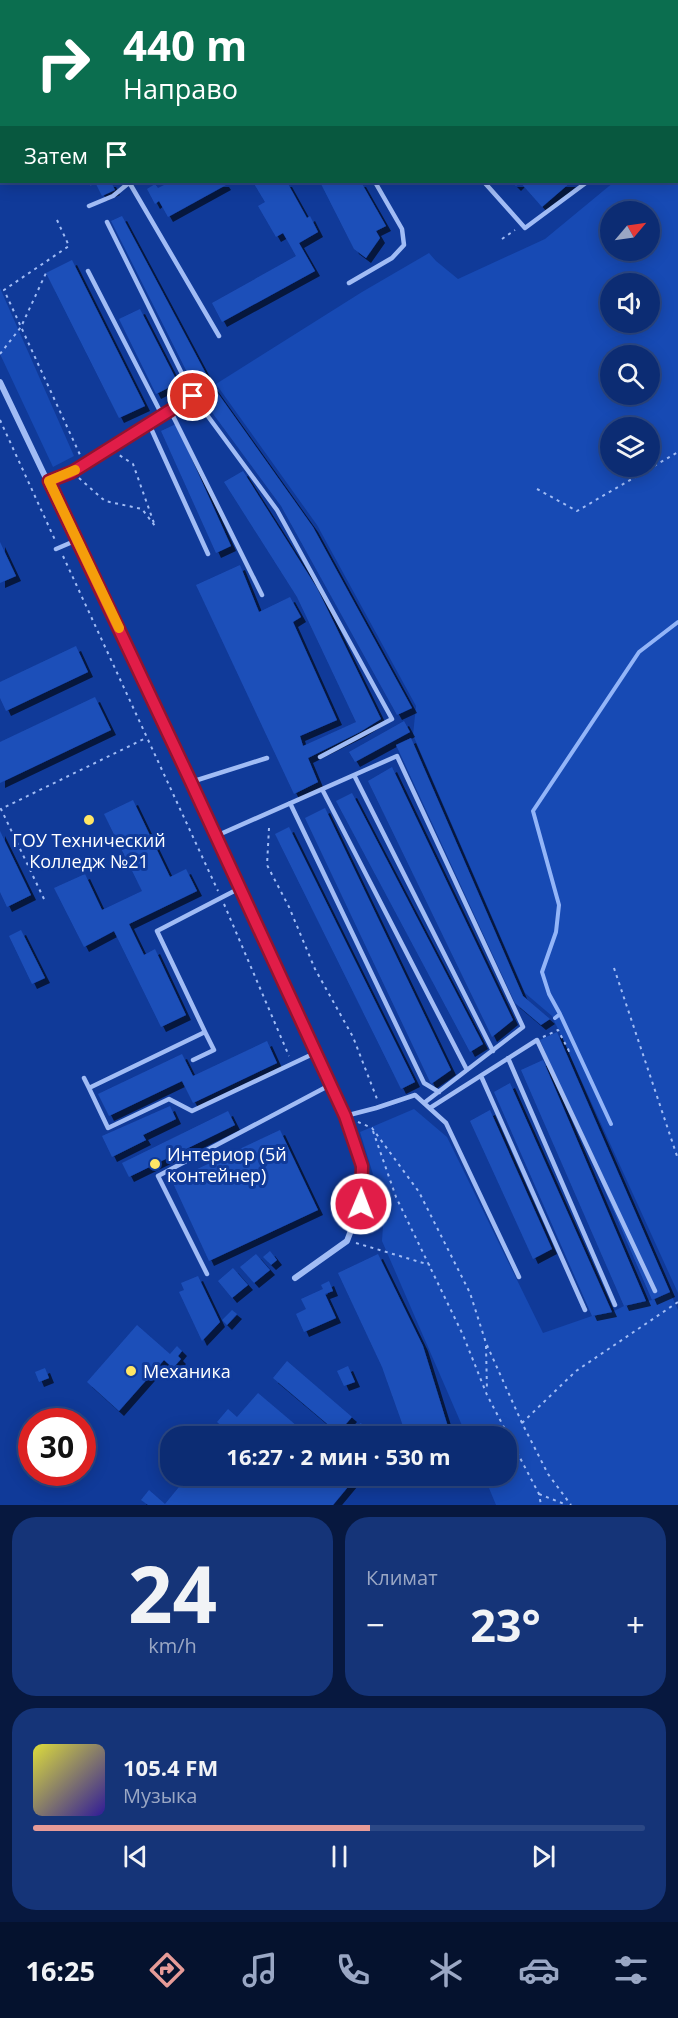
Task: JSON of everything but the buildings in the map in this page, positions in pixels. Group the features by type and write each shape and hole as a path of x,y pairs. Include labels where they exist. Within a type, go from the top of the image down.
{"street":[{"path":"1,386 49,481 216,836 345,1116 362,1166 361,1204 347,1241 295,1278"}],"lane":[{"path":"89,206 113,196 128,183"},
{"path":"130,183 219,336"},
{"path":"350,283 392,258 404,245 402,229 376,183"},
{"path":"485,183 525,228 586,183"},
{"path":"107,222 193,396 277,510 392,719 320,757"},
{"path":"88,272 162,416"},
{"path":"49,481 72,472 193,396"},
{"path":"170,410 262,595"},
{"path":"149,424 208,554"},
{"path":"57,549 77,540"},
{"path":"216,836 397,756 523,1027 424,1103"},
{"path":"191,782 267,758"},
{"path":"354,775 493,1051"},
{"path":"322,789 467,1070"},
{"path":"290,803 424,1083 439,1092"},
{"path":"193,1060 214,1050 157,931 240,888"},
{"path":"89,1088 205,1032"},
{"path":"430,1108 537,1040 655,1291"},
{"path":"84,1078 108,1128 169,1099 192,1111 315,1053"},
{"path":"508,1058 615,1305"},
{"path":"481,1076 585,1310"},
{"path":"207,1274 158,1176 330,1085"},
{"path":"345,1116 415,1095 430,1108 446,1123 519,1277"}],"path":[{"path":"91,183 92,187"},
{"path":"57,220 69,246 4,290 85,464"},
{"path":"502,239 522,224"},
{"path":"0,354 21,327 46,273"},
{"path":"0,420 57,549 221,898 292,1063"},
{"path":"72,472 105,501 142,508 155,526 133,464 109,448"},
{"path":"537,489 577,511 678,452"},
{"path":"44,899 1,809 146,738"},
{"path":"269,828 267,865 289,907 315,969 353,1037 381,1107"},
{"path":"614,968 678,1159"},
{"path":"537,1040 558,1030 570,1050"},
{"path":"345,1116 372,1128 419,1192 470,1293 486,1343 522,1423 548,1474 569,1505"},
{"path":"372,1128 396,1197 463,1335 487,1395 539,1494 541,1505"},
{"path":"347,1241 430,1265"},
{"path":"522,1423 576,1371 678,1302"},
{"path":"486,1343 487,1395"},
{"path":"539,1494 569,1505"}],"shaded area":[{"path":"613,183 678,183 678,1293 552,1016 525,993 413,735 416,706 317,525 216,384 362,292 429,253 458,279 545,239"},
{"path":"0,288 74,456 53,467 0,354"},
{"path":"414,1109 447,1137 543,1333 592,1316 612,1312 624,1306 652,1300 670,1292 678,1310 678,1505 496,1505 488,1486 517,1486 517,1426 462,1426 382,1241 384,1210 360,1132"}],"waterway":[{"path":"555,1018 560,1014 549,994 542,972 556,932 559,905 533,811 639,652 678,622"},
{"path":"560,1014 611,1124"}],"slow traffic":[{"path":"75,470 49,481 119,628"}],"place":[{"name":"ГОУ Технический Колледж №21","path":"89,820"},
{"name":"Интериор (5й контейнер)","path":"155,1164"},
{"name":"Механика","path":"131,1371"}],"route":[{"path":"193,396 72,472 49,481 345,1116 362,1166 361,1204"}]}
